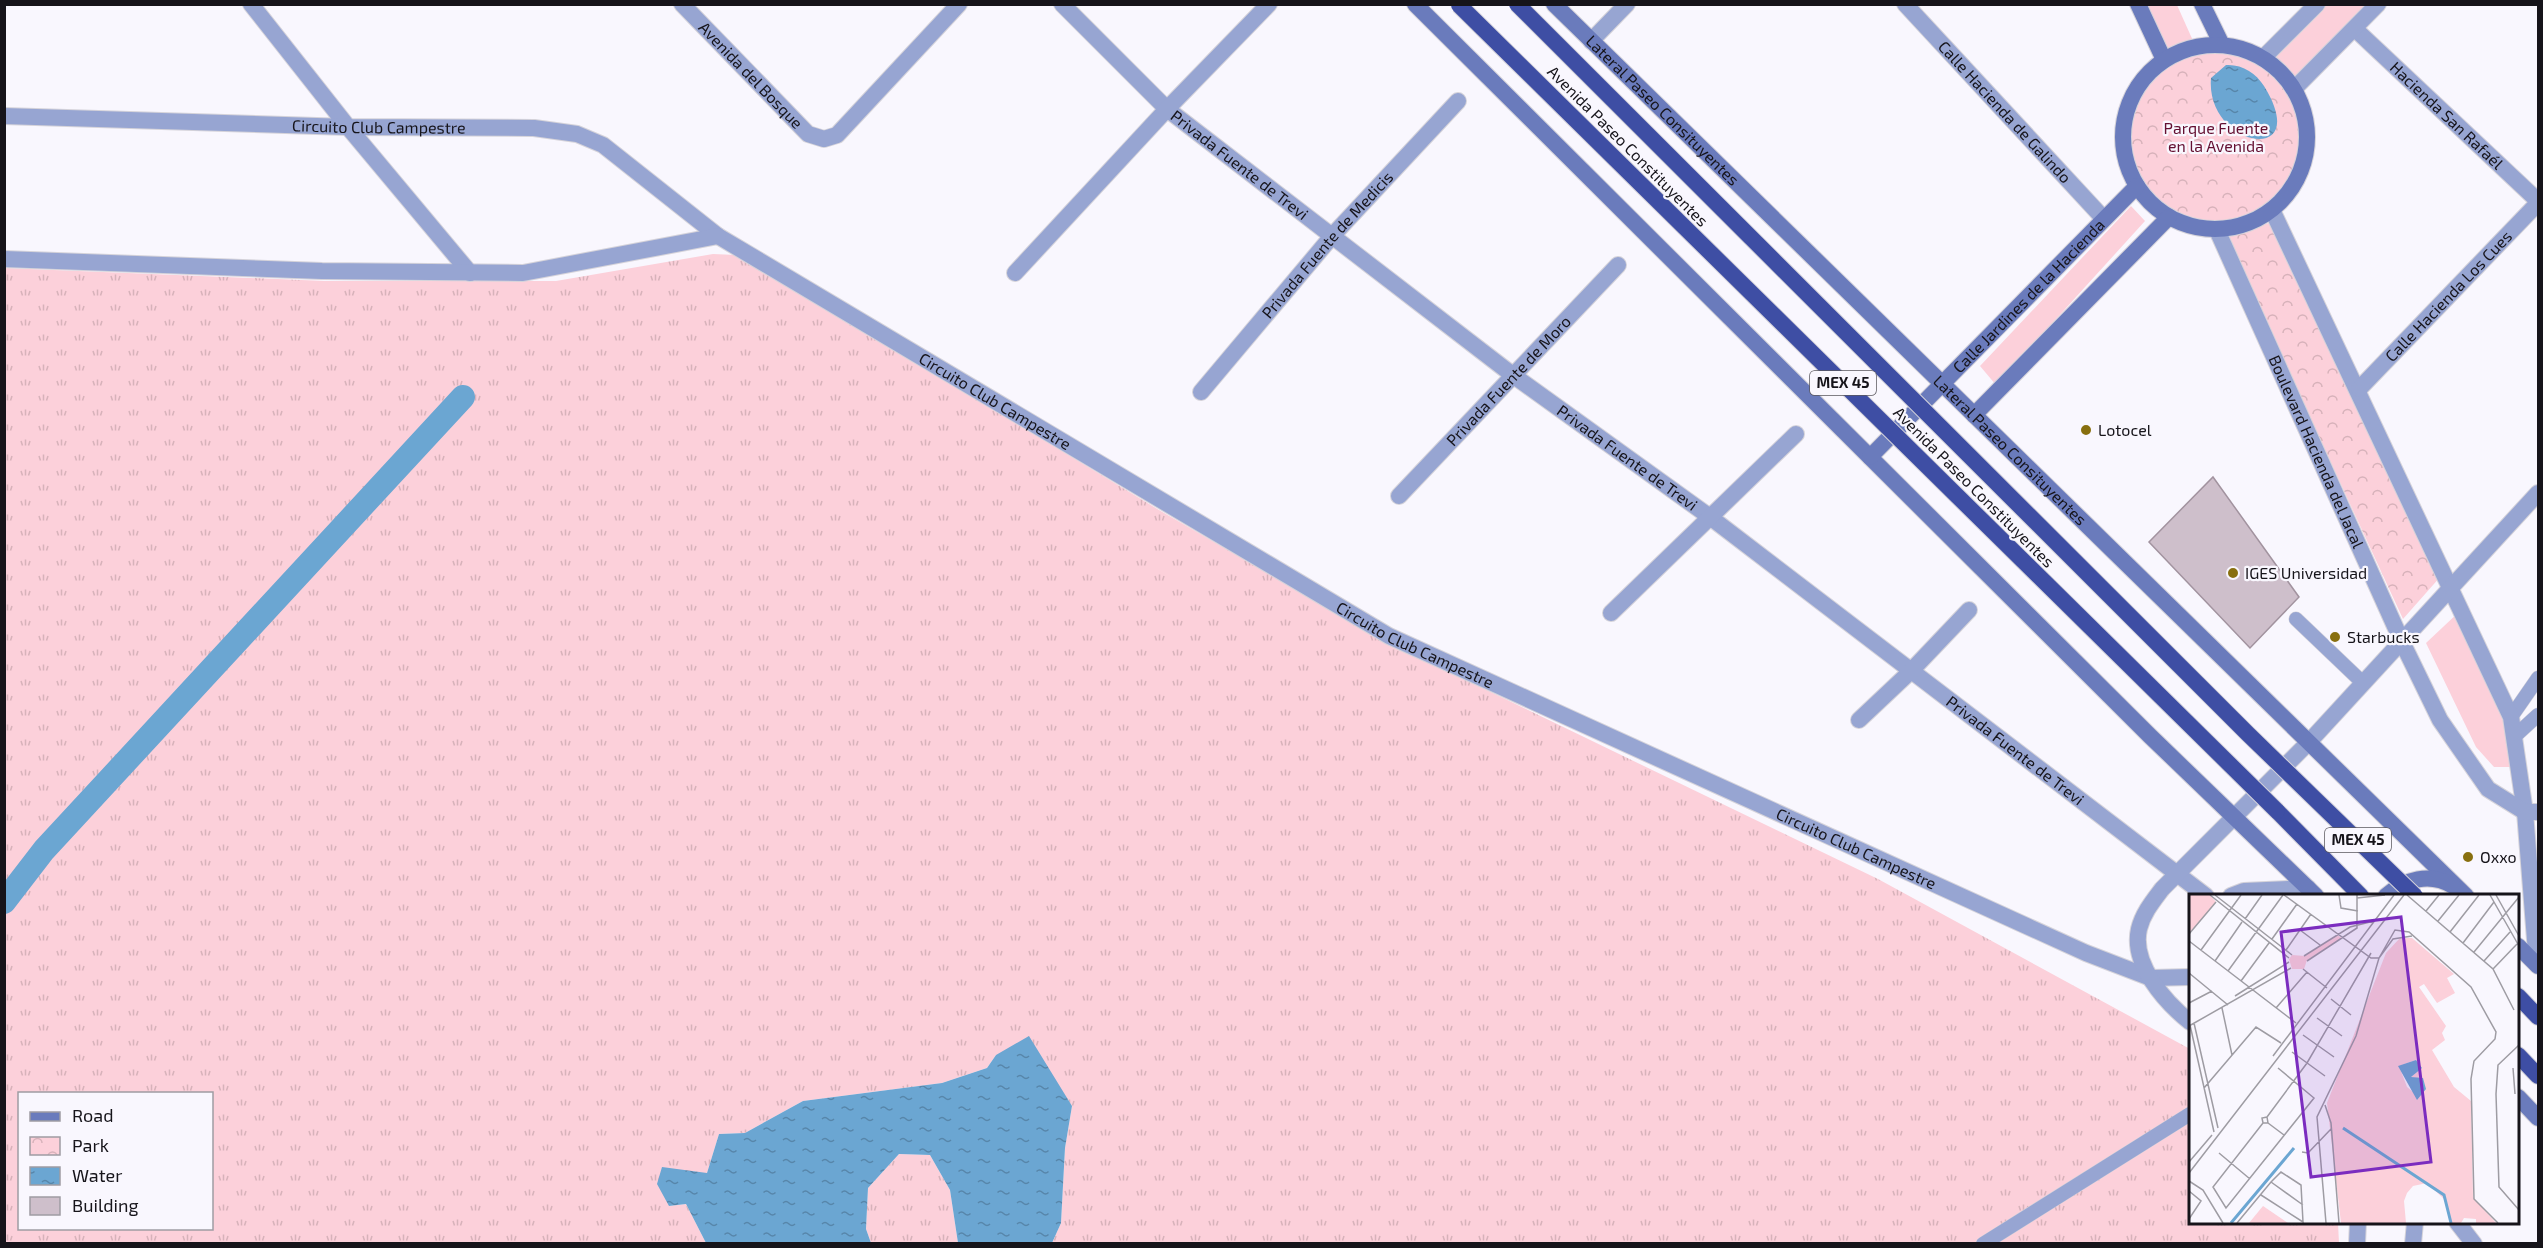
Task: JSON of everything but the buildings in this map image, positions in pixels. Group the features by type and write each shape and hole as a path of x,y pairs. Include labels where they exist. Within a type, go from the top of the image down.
{"highway":[{"name":"Avenida Paseo Constituyentes","path":"1459,4 2359,894"},
{"name":"Avenida Paseo Constituyentes","path":"1517,4 2248,734 2413,894"},
{"path":"2519,998 2538,1017"},
{"path":"2519,1057 2538,1076"}],"main road":[{"path":"1415,4 1870,457 2312,892"},
{"name":"Lateral Paseo Consituyentes","path":"1554,4 2462,892"},
{"path":"2138,4 2164,60"},
{"path":"2202,4 2222,45"},
{"path":"2222,45 2243,49 2263,58 2280,72 2294,89 2307,125 2305,157 2293,186 2272,210 2246,224 2217,230 2193,227 2169,217 2154,206 2137,186 2128,168 2124,148 2126,115 2141,84 2164,60 2192,48 2222,45"},
{"name":"Calle Jardines de la Hacienda","path":"1870,457 2137,186"},
{"path":"1974,415 2169,217"},
{"path":"2389,894 2408,881 2421,878 2448,882 2462,892"},
{"path":"2519,948 2538,966"},
{"path":"2519,1099 2538,1118"}],"street":[{"path":"251,4 348,127 470,273"},
{"name":"Avenida del Bosque","path":"682,4 808,134 824,139 837,135 959,4"},
{"name":"Privada Fuente de Trevi","path":"1062,4 1167,109 1514,376 1710,517 2203,894"},
{"path":"1015,273 1167,109 1269,4"},
{"path":"1591,41 1627,4"},
{"name":"Calle Hacienda de Galindo","path":"1905,4 2104,219"},
{"path":"2263,58 2317,4"},
{"path":"2294,89 2378,4"},
{"name":"Hacienda San Rafaél","path":"2355,29 2538,202"},
{"name":"Privada Fuente de Medicis","path":"1201,392 1333,235 1458,101"},
{"name":"Circuito Club Campestre","path":"4,116 348,127 534,128 577,134 603,145 718,236 1389,636 2086,953 2151,978 2189,977"},
{"name":"Calle Hacienda Los Cues","path":"2359,390 2538,202"},
{"path":"2272,210 2452,587 2511,717 2532,812 2538,966"},
{"name":"Boulevard Hacienda del Jacal","path":"2217,230 2402,642 2440,720 2488,789 2532,812"},
{"path":"4,259 322,272 523,273 718,236"},
{"name":"Privada Fuente de Moro","path":"1399,496 1618,265"},
{"path":"1611,613 1796,434"},
{"path":"2151,978 2142,962 2138,945 2139,929 2146,911 2177,873 2235,818 2309,742 2538,493"},
{"path":"1859,720 1911,671 1969,610"},
{"path":"2236,894 2244,891 2312,892"},
{"name":"Circuito Club Campestre","path":"2151,978 2189,1021"},
{"path":"2357,1244 2358,1224"},
{"path":"2412,1244 2415,1224"},
{"path":"2459,1224 2474,1244"}],"lane":[{"path":"2296,619 2363,683"},
{"path":"2511,717 2538,678"},
{"path":"2515,736 2538,716"},
{"path":"1983,1244 2189,1115"}],"green space":[{"path":"2146,5 2177,5 2194,43 2168,51"},
{"path":"2322,5 2368,5 2296,82 2271,60"},
{"name":"Parque Fuente en la Avenida","path":"2215,46 2250,53 2280,73 2300,103 2307,138 2300,173 2280,203 2250,223 2215,230 2180,223 2150,203 2130,173 2123,138 2130,103 2150,73 2180,53"},
{"path":"2131,206 2145,221 1996,385 1980,366"},
{"path":"2273,222 2441,576 2403,619 2226,235"},
{"path":"713,254 736,255 758,266 1159,510 1385,641 1878,879 2189,1048 2189,1224 2338,1224 2339,1243 1052,1243 1061,1223 1065,1148 1072,1106 1060,1088 996,1055 987,1068 942,1083 803,1101 745,1133 719,1134 707,1173 669,1206 686,1204 706,1243 5,1244 5,268 325,281 556,281"},
{"path":"2460,611 2505,719 2512,767 2494,767 2476,747 2426,643"},
{"path":"899,1154 930,1155 950,1190 958,1243 871,1243 866,1229 868,1188"}],"water":[{"path":"2226,65 2248,70 2264,86 2276,112 2276,129 2268,138 2254,139 2238,133 2224,120 2214,102 2211,78"},
{"path":"1029,1036 1072,1106 1065,1148 1061,1223 1052,1243 958,1243 950,1190 930,1155 899,1154 868,1188 866,1229 871,1243 706,1243 686,1204 669,1206 657,1184 662,1167 707,1173 719,1134 745,1133 803,1101 942,1083 987,1068 996,1055"}],"waterway":[{"path":"4,902 44,850 463,397"}],"place":[{"name":"Lotocel","path":"2086,430"},
{"name":"IGES Universidad","path":"2233,573"},
{"name":"Starbucks","path":"2335,637"},
{"name":"Oxxo","path":"2468,857"}]}
